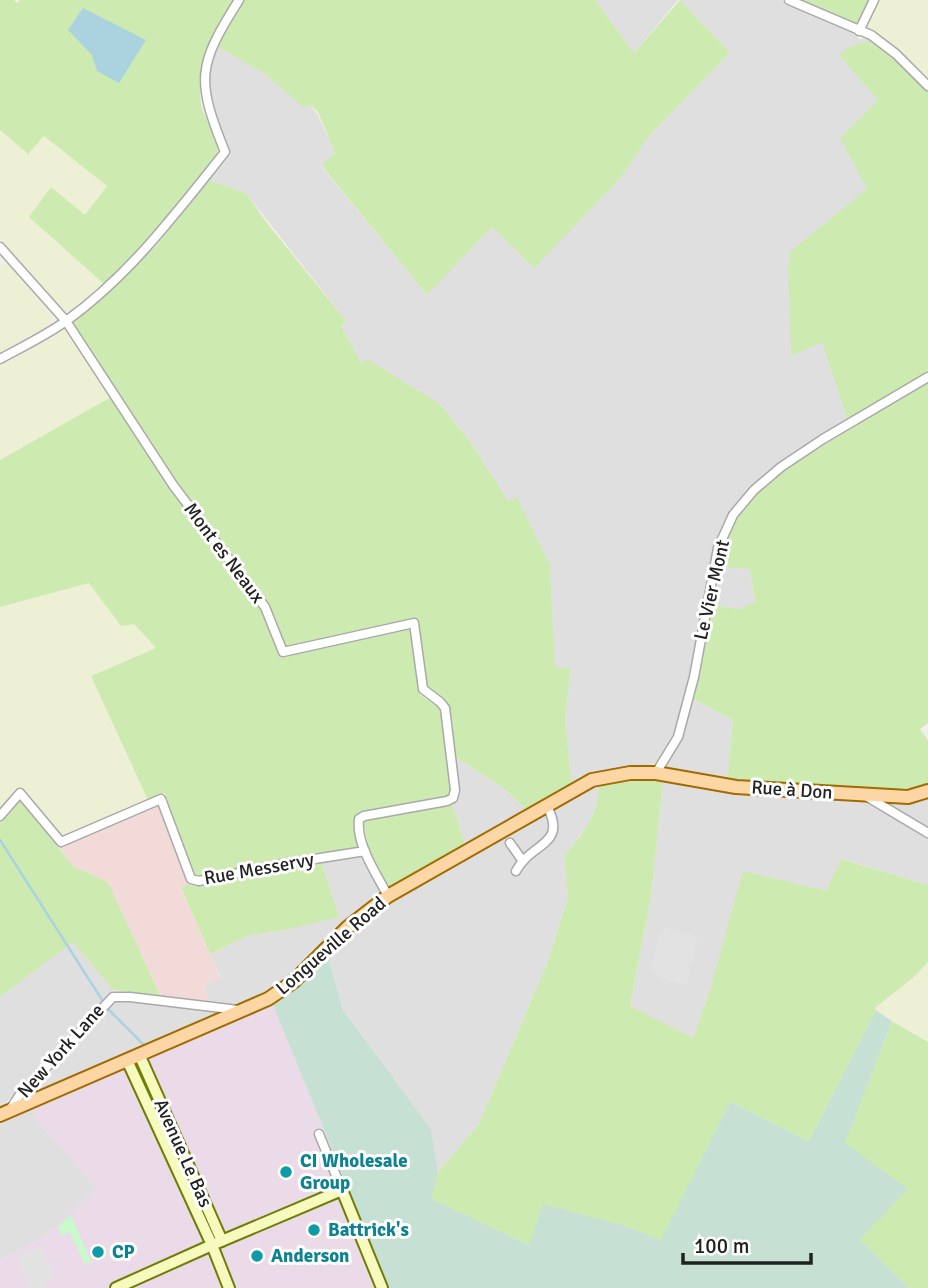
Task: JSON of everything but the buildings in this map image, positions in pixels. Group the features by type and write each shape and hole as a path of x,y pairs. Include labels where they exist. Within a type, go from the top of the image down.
{"main road":[{"name":"Longueville Road","path":"5,1113 268,999 293,982 348,927 388,895 592,780 630,773 656,773"},
{"name":"Rue à Don","path":"656,773 736,787 908,797 928,791"}],"street":[{"path":"0,359 66,321 145,250 225,152 208,110 204,81 208,58 218,33 239,0"},
{"path":"789,0 871,35 896,54 928,86"},
{"path":"859,31 874,0"},
{"path":"0,247 66,321"},
{"name":"Mont es Neaux","path":"66,321 173,485 265,607 283,652 414,623 423,689 445,708 455,790 453,798 447,802 359,819 365,851 388,895"},
{"name":"Le Vier Mont","path":"656,773 678,737 694,677 718,548 733,515 754,490 782,467 823,439 928,377"},
{"name":"Rue Messervy","path":"0,816 20,793 61,842 161,799 191,878 199,881 365,851"},
{"path":"863,795 928,833"},
{"path":"516,871 522,860 552,836 555,825 547,806"},
{"path":"510,843 522,860"},
{"name":"New York Lane","path":"5,1113 107,1000 113,997 241,1011"},
{"name":"Avenue Le Bas","path":"133,1057 217,1243 229,1288"},
{"path":"319,1134 382,1288"},
{"path":"116,1288 342,1190"}],"shaded area":[{"path":"595,0 678,0 634,53"},
{"path":"680,0 781,0 849,28 859,39 870,38 928,89 928,373 784,459 752,486 732,512 713,551 695,655 675,737 655,764 572,786 565,719 571,669 555,668 550,565 517,498 508,502 469,440 440,404 362,364 341,326 346,321 246,193 209,180 231,155 208,92 210,62 217,46 250,64 310,105 318,115 335,153 321,166 427,295 492,226 534,267 620,179 649,136 730,53"},
{"path":"717,567 750,569 755,603 740,609 712,605"},
{"path":"692,699 733,720 728,773 721,780 663,769 679,745"},
{"path":"454,756 506,790 527,811 466,847 452,804 458,798"},
{"path":"666,780 753,796 861,799 885,809 928,836 928,885 842,859 827,891 710,990 693,1038 630,1007 651,897 663,782"},
{"path":"598,785 600,800 588,825 564,856 568,897 548,961 479,1124 438,1172 431,1129 343,1010 328,957 369,917 396,898 589,787"},
{"path":"928,797 928,829 888,805 890,800"},
{"path":"158,805 189,884 181,889 221,979 205,984 210,1005 161,997 108,882 73,866 59,847"},
{"path":"362,855 384,892 281,986 248,1002 210,1005 204,984 221,978 210,954 250,935 286,930 321,861"},
{"path":"662,927 697,936 687,985 659,978 651,969"},
{"path":"73,941 113,990 0,1109 0,997"},
{"path":"118,1000 138,1000 220,1011 221,1014 22,1097 107,1004"},
{"path":"272,1003 389,1288 0,1288 0,1260 50,1233 98,1188 47,1132 31,1110"},
{"path":"31,1110 47,1132 98,1188 50,1233 0,1260 0,1122"},
{"path":"41,1246 55,1278 44,1283 46,1288 30,1288 17,1256"}],"green space":[{"path":"0,0 14,0 18,3 19,0 234,0 207,51 200,79 202,108 217,142 217,154 164,222 104,284 29,217 51,187 85,215 107,186 44,136 28,154 0,130"},
{"path":"243,0 595,0 634,53 680,0 730,53 649,136 620,179 534,268 492,227 427,295 321,165 335,153 318,112 310,105 304,108 265,74 217,46"},
{"path":"800,0 869,0 857,25"},
{"path":"877,0 928,0 928,81 908,64 910,61 865,26"},
{"path":"867,41 893,57 909,75 928,89 928,373 847,419 822,342 791,356 788,270 791,251 867,189 840,138 878,100 839,55 849,47"},
{"path":"0,130 28,154 44,135 107,186 85,215 29,217 104,284 73,311 65,312 0,240"},
{"path":"209,180 246,193 346,321 341,326 362,364 367,359 440,404 469,440 508,501 517,497 550,565 555,667 571,668 565,719 572,786 527,811 506,790 454,756 453,727 448,706 443,698 427,686 419,619 285,648 268,606 162,463 71,323 156,246"},
{"path":"10,261 50,309 51,319 47,327 0,354 0,267"},
{"path":"65,327 111,397 0,460 0,364"},
{"path":"928,382 928,723 920,729 928,740 928,785 894,789 721,780 728,773 733,720 693,699 712,605 740,609 755,602 750,569 717,567 735,523 747,505 778,476"},
{"path":"111,397 263,609 280,658 411,628 420,695 440,708 444,719 451,788 447,797 355,815 360,847 264,863 199,878 191,874 165,793 148,800 91,676 156,648 134,624 121,626 89,583 0,607 0,460"},
{"path":"90,583 121,626 134,623 156,649 91,676 148,800 61,839 21,789 15,792 0,811 0,607"},
{"path":"657,778 663,782 651,897 630,1006 693,1038 710,990 743,871 826,891 841,859 928,885 928,962 875,1008 809,1141 730,1102 661,1241 625,1226 529,1245 430,1199 438,1172 479,1124 548,961 568,897 564,856 593,814 598,785 630,779"},
{"path":"20,798 73,866 108,882 161,997 113,990 73,942 0,997 0,822"},
{"path":"452,804 466,847 389,888 369,851 363,820"},
{"path":"321,861 339,917 286,930 250,935 210,954 181,888 189,884 196,886"},
{"path":"328,957 343,1010 431,1129 438,1172 431,1199 529,1245 543,1204 625,1226 661,1240 730,1102 809,1141 876,1010 892,1021 845,1143 908,1189 860,1239 909,1288 389,1288 272,1003 302,983"},
{"path":"928,962 928,1042 874,1009"},
{"path":"892,1021 928,1042 928,1288 909,1288 860,1239 844,1144"},
{"path":"71,1215 91,1262 85,1264 70,1232 62,1235 58,1227"}],"water":[{"path":"83,8 146,40 119,83 97,71 92,55 68,30"}],"waterway":[{"path":"0,840 104,1003"},
{"path":"107,1008 143,1044"}],"place":[{"name":"CI Wholesale Group","path":"286,1172"},
{"name":"Battrick's","path":"314,1230"},
{"name":"CP","path":"98,1252"},
{"name":"Anderson","path":"257,1256"}]}
